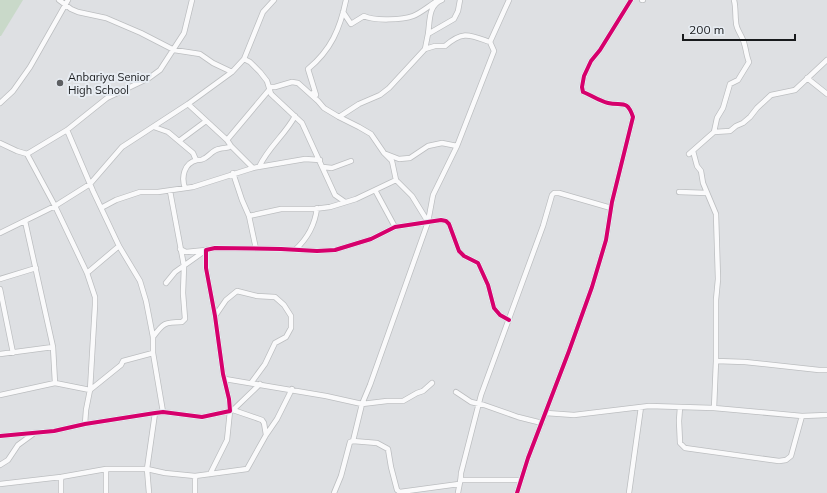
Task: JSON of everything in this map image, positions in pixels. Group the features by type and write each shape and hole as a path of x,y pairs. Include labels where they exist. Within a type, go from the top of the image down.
{"street":[{"path":"59,0 78,12 106,18 141,33 174,50 200,54 213,63 232,72"},
{"path":"0,103 13,91 30,67 68,0"},
{"path":"27,154 68,130 107,98 149,78 160,70 184,33 192,0"},
{"path":"0,233 55,206 90,184 122,147 188,104 232,72 244,59 264,12 274,0"},
{"path":"227,140 269,88 292,82 308,88 316,95 308,69 323,55 336,33 346,0"},
{"path":"428,34 454,19 458,11 460,0"},
{"path":"490,42 509,0"},
{"path":"517,493 520,480 592,287 606,240 611,208 633,117 630,109 623,103 607,103 583,92 582,87 584,76 591,61 600,50 631,0"},
{"path":"714,408 716,300 718,278 716,214 706,193 691,152 714,132 717,118 723,108 730,84 738,80 749,62 745,52 743,39 737,29 734,0"},
{"path":"343,12 351,24 364,16 369,19 388,20 413,16 439,1"},
{"path":"339,118 359,104 380,95 389,88 424,49 428,34 431,10 439,1"},
{"path":"334,493 341,476 350,442 353,441 362,404 428,222 433,195 457,146 494,51 490,42 472,36 462,35 453,39 445,46 435,46 424,49"},
{"path":"244,59 250,62 260,72 265,78 271,94 304,126 335,195 345,202"},
{"path":"714,132 730,131 750,117 771,95 795,90 827,60"},
{"path":"807,78 827,94"},
{"path":"298,84 324,108 339,118 359,126 371,134 392,162 396,180 412,196 428,222"},
{"path":"188,104 227,140 231,146 256,167"},
{"path":"256,167 265,154 292,123 295,116"},
{"path":"179,142 206,121"},
{"path":"154,127 168,132 193,152 196,160"},
{"path":"68,130 90,184 119,246 140,281 146,301 153,337 153,353 164,412"},
{"path":"0,143 27,154 55,206 94,292 96,305 90,390 85,424"},
{"path":"384,153 399,159 410,158 428,146 442,144 457,146"},
{"path":"185,188 182,178 189,165 196,160 203,160 219,148 228,148 231,146"},
{"path":"101,208 116,200 140,192 170,191 193,187 233,173 256,167 305,159 320,160"},
{"path":"323,167 332,168 351,161"},
{"path":"233,173 249,216 256,249"},
{"path":"249,216 281,209 330,207 376,190 396,180"},
{"path":"376,190 394,227"},
{"path":"153,337 164,324 168,322 182,322 185,319 183,292 184,266 170,191"},
{"path":"679,192 706,193"},
{"path":"458,493 461,473 479,404 545,220 552,195 554,193 558,193 611,208"},
{"path":"295,250 311,231 316,218 317,208"},
{"path":"180,249 186,252 218,248 328,251 340,249 371,239 394,227 441,220 446,221 449,224 459,251 464,256 478,263 488,285 494,308 500,315 509,320"},
{"path":"25,221 53,347 55,384"},
{"path":"86,273 119,246"},
{"path":"166,283 175,272 206,250"},
{"path":"206,250 206,268 231,410 227,440 210,474"},
{"path":"0,279 36,268"},
{"path":"0,289 13,353"},
{"path":"215,316 226,300 237,291 257,296 275,297 284,305 291,316 291,328 286,337 275,343 265,364 251,382"},
{"path":"0,354 53,347"},
{"path":"0,395 55,384 90,390 121,366 123,361 153,353"},
{"path":"716,361 740,361 827,370"},
{"path":"225,379 292,389 362,404 403,400 417,393 423,392 432,383"},
{"path":"0,436 33,434 85,424 164,412 202,417 231,410 260,384"},
{"path":"0,484 61,477 106,469 147,469 165,474 195,476 247,469 292,389"},
{"path":"456,392 471,402 542,423"},
{"path":"546,413 574,415 641,407 680,407 714,408 802,416 827,415"},
{"path":"629,493 641,407"},
{"path":"680,407 680,443 685,448 779,461 786,460 791,456 802,416"},
{"path":"231,410 262,420 264,422 266,435"},
{"path":"149,493 147,469 155,413"},
{"path":"0,465 8,460 18,445 33,434"},
{"path":"353,441 377,443 388,449 397,490 400,492 460,482 520,480"},
{"path":"106,469 106,493"},
{"path":"195,476 195,493"},
{"path":"61,477 61,493"}],"green space":[{"path":"0,0 23,0 1,36 0,36"}],"cycle path":[{"path":"517,493 528,458 592,287 606,240 612,202 633,117 631,111 626,105 601,101 583,92 582,87 584,76 591,61 600,50 631,0"},
{"path":"0,436 54,431 85,424 163,412 202,417 230,411 206,268 206,250 215,248 317,251 335,250 371,239 395,227 441,220 446,221 449,224 459,251 464,256 478,263 488,285 494,308 500,315 509,320"}],"place":[{"name":"Anbariya Senior High School","path":"60,83"}]}
